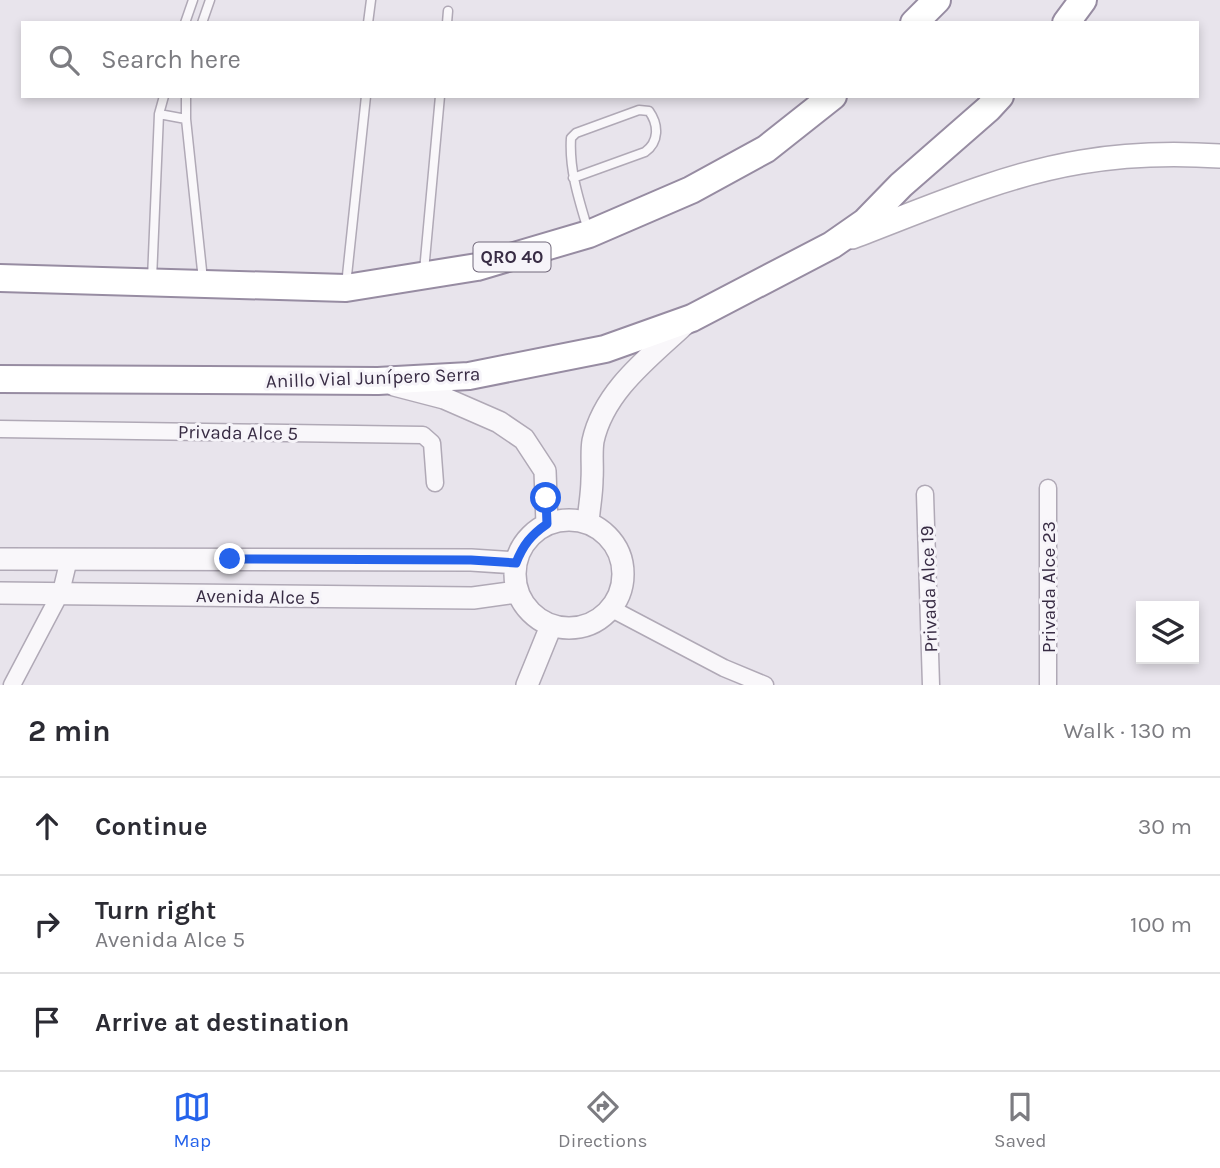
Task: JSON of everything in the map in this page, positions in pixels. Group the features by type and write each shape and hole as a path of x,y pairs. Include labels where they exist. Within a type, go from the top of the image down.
{"highway":[{"path":"916,21 937,0"},
{"path":"1067,21 1083,0"},
{"name":"QRO 40","path":"0,278 346,288 477,267 589,234 691,190 766,149 830,98"},
{"name":"Anillo Vial Junípero Serra","path":"0,379 141,382 378,381 469,376 605,349 692,318 832,245 865,222 901,185 998,98"},
{"path":"0,292 152,282"},
{"path":"0,363 74,370 141,382"}],"main road":[{"path":"832,245 947,200 1012,179 1080,162 1170,152 1220,156"}],"street":[{"path":"588,523 593,441 604,411 634,371 692,318"},
{"path":"378,381 444,398 499,422 524,439 545,471 547,524"},
{"name":"Privada Alce 5","path":"0,429 423,435 432,443 435,483"},
{"name":"Privada Alce 23","path":"1048,488 1048,685"},
{"name":"Privada Alce 19","path":"925,494 932,685"},
{"path":"567,519 588,523 606,534 618,550 624,570 622,591 612,609 595,623 573,629 551,626 537,618 516,592 516,563 522,547 533,534 547,524 567,519"},
{"name":"Avenida Alce 5","path":"0,559 471,560 516,563"},
{"path":"12,685 61,592 69,559"},
{"name":"Avenida Alce 5","path":"0,593 473,598 516,592"},
{"path":"612,609 724,668 765,685"},
{"path":"527,685 551,626"},
{"path":"724,668 724,685"}],"lane":[{"path":"186,21 193,0"},
{"path":"203,21 210,0"},
{"path":"369,21 371,0"},
{"path":"447,21 448,11"},
{"path":"152,282 159,114 163,98"},
{"path":"186,98 203,283"},
{"path":"346,288 366,98"},
{"path":"423,277 440,98"},
{"path":"573,178 645,152 653,146 656,138 653,117 649,111 639,110 576,133 571,138 573,178 589,234"},
{"path":"159,114 186,119"}],"route":[{"path":"230,559 471,560 516,563 522,547 533,534 547,524 546,498"}]}
